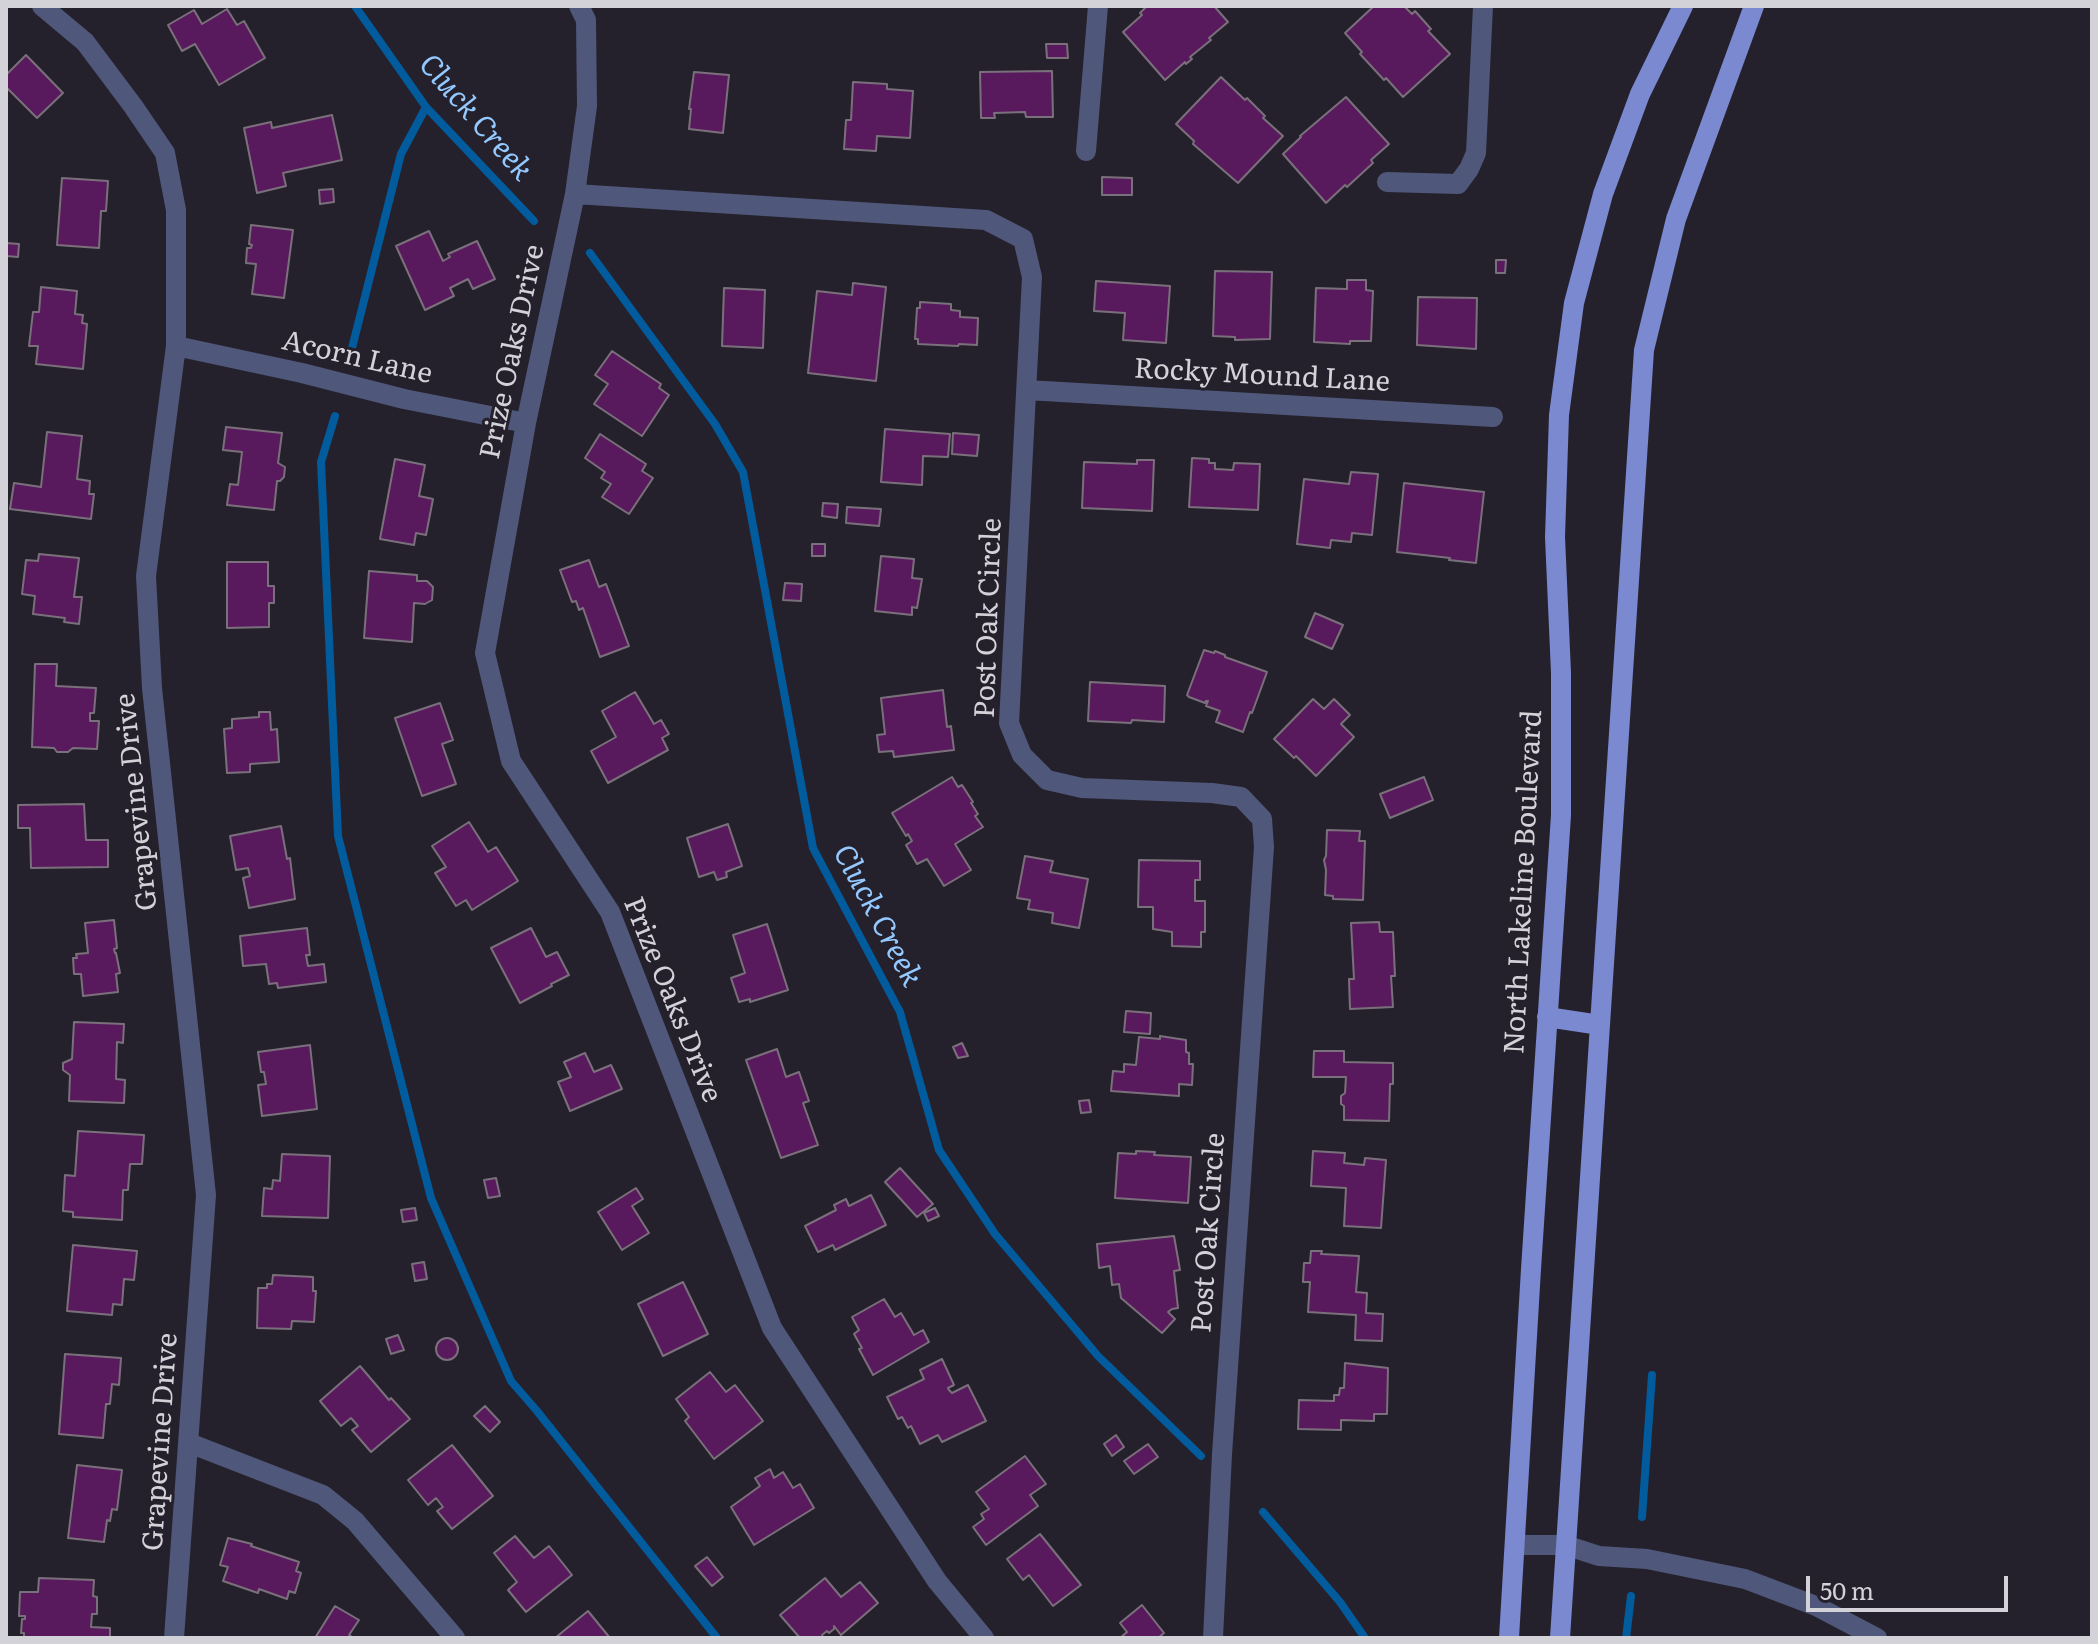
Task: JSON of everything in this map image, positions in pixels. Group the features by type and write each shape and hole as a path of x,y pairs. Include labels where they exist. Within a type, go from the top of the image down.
{"main road":[{"name":"North Lakeline Boulevard","path":"1509,1638 1561,815 1561,673 1555,537 1559,415 1574,303 1603,194 1640,94 1683,6"},
{"path":"1560,1638 1644,350 1676,219 1754,6"},
{"path":"1547,1017 1600,1025"}],"street":[{"name":"Grapevine Drive","path":"42,6 85,42 165,153 176,210 176,346 146,576 152,688 206,1195 174,1638"},
{"name":"Prize Oaks Drive","path":"579,6 586,20 587,106 575,194 526,423 485,653 511,761 610,912 772,1328 937,1581 984,1638"},
{"path":"1086,151 1098,6"},
{"path":"1387,182 1458,184 1469,169 1476,153 1483,6"},
{"name":"Post Oak Circle","path":"575,194 986,220 1023,239 1032,277 1009,723 1022,755 1047,780 1082,788 1241,797 1262,819 1264,847 1222,1454 1213,1638"},
{"name":"Acorn Lane","path":"176,346 404,399 526,423"},
{"name":"Rocky Mound Lane","path":"1027,390 1493,417"},
{"path":"189,1443 323,1495 355,1521 455,1638"},
{"path":"1516,1545 1565,1545 1599,1556 1647,1559 1745,1579 1816,1606 1877,1638"}],"building":[{"path":"1147,6 1214,6 1228,22 1190,57 1192,59 1165,80 1123,32 1142,15 1140,13"},
{"path":"1374,6 1404,6 1412,14 1415,11 1431,29 1428,31 1450,54 1403,97 1360,54 1362,52 1345,33"},
{"path":"227,9 237,25 244,21 265,58 219,85 195,44 182,51 168,25 194,10 202,24"},
{"path":"1046,44 1067,44 1068,58 1047,58"},
{"path":"26,55 63,93 37,118 6,87 6,75"},
{"path":"1052,71 1053,117 1026,117 1025,112 994,113 995,118 981,118 980,72"},
{"path":"694,72 729,75 723,133 689,129"},
{"path":"1221,77 1245,100 1247,98 1283,136 1238,183 1193,144 1194,141 1176,124"},
{"path":"853,82 887,84 887,89 913,91 910,138 877,136 876,151 844,149 846,120 851,120"},
{"path":"1346,97 1389,144 1371,160 1373,163 1326,203 1283,154"},
{"path":"332,115 342,160 283,173 286,186 257,193 244,128 271,122 272,128"},
{"path":"1102,177 1132,178 1132,195 1102,195"},
{"path":"62,178 108,181 106,211 101,211 99,248 57,245"},
{"path":"333,189 334,202 320,204 319,190"},
{"path":"251,225 293,230 284,298 252,294 256,264 246,263 247,248 252,245 249,244"},
{"path":"429,231 443,261 450,257 448,254 477,241 495,279 473,289 468,279 450,288 454,296 425,310 396,246"},
{"path":"6,243 19,244 18,257 6,256"},
{"path":"1496,260 1506,260 1505,273 1496,273"},
{"path":"1215,271 1272,272 1270,339 1235,340 1235,337 1213,336"},
{"path":"1347,280 1366,280 1366,290 1373,291 1371,341 1350,341 1350,344 1314,342 1316,288 1347,289"},
{"path":"1096,281 1170,286 1166,343 1123,340 1125,313 1094,311"},
{"path":"853,283 886,287 876,381 808,373 817,291 852,295"},
{"path":"41,287 77,291 75,314 83,315 82,323 87,324 83,369 36,364 38,346 29,346 33,312 39,312"},
{"path":"724,288 765,290 763,348 722,346"},
{"path":"1418,297 1477,298 1476,349 1417,345"},
{"path":"920,302 951,304 951,310 960,311 960,317 978,318 977,345 918,344 918,339 915,339"},
{"path":"612,351 661,384 659,388 669,395 642,436 594,404 608,384 595,375"},
{"path":"226,427 282,433 278,463 285,467 284,477 277,481 274,510 227,505 230,484 238,485 242,452 223,450"},
{"path":"885,429 950,434 948,457 923,456 922,485 881,482"},
{"path":"47,432 82,436 77,479 90,481 89,494 94,494 91,519 10,509 14,483 41,487"},
{"path":"953,433 979,435 977,456 952,454"},
{"path":"600,434 646,464 642,471 653,478 629,514 602,497 611,484 601,478 605,472 585,458"},
{"path":"1192,458 1209,459 1209,463 1215,463 1215,469 1233,470 1234,463 1260,464 1258,510 1189,507"},
{"path":"395,459 425,465 419,496 433,499 426,535 416,533 414,545 380,539"},
{"path":"1137,460 1154,460 1152,511 1082,508 1084,462 1137,464"},
{"path":"1351,472 1378,474 1372,535 1352,533 1351,542 1331,540 1330,548 1297,544 1304,479 1349,484"},
{"path":"1404,483 1484,492 1476,563 1397,552"},
{"path":"823,503 838,504 837,518 822,516"},
{"path":"847,507 881,509 879,526 846,523"},
{"path":"812,544 825,544 825,556 812,556"},
{"path":"39,554 79,558 74,597 82,597 79,624 64,622 65,618 33,614 35,596 22,594 26,560 38,561"},
{"path":"881,556 914,559 912,578 922,579 917,608 912,607 912,615 875,611"},
{"path":"589,560 599,587 606,584 629,646 600,657 583,608 579,610 576,601 572,602 560,570"},
{"path":"227,562 268,562 268,586 274,586 274,603 269,603 269,627 227,628"},
{"path":"369,571 417,575 417,581 427,581 433,587 432,600 425,604 414,603 412,642 364,638"},
{"path":"785,583 802,584 801,601 783,600"},
{"path":"1315,613 1343,625 1332,649 1305,637"},
{"path":"1204,650 1215,651 1267,672 1243,732 1216,722 1220,711 1206,706 1208,701 1205,703 1187,695"},
{"path":"35,664 57,664 56,686 96,688 94,713 90,713 90,721 99,721 97,749 73,748 68,752 57,752 54,748 32,747"},
{"path":"1090,682 1165,686 1164,722 1088,721"},
{"path":"943,690 947,727 951,726 954,750 894,757 893,751 879,752 877,735 885,734 881,698"},
{"path":"635,692 654,724 661,720 669,734 662,738 668,750 608,783 591,751 616,737 602,711"},
{"path":"1313,699 1324,709 1334,699 1350,715 1341,724 1354,737 1316,776 1274,739"},
{"path":"440,703 453,740 442,744 456,784 422,796 395,718"},
{"path":"259,712 270,712 271,730 277,729 279,762 250,764 250,772 227,773 224,729 232,728 232,719 259,717"},
{"path":"952,777 958,787 962,785 973,802 978,814 975,816 983,827 955,844 971,870 944,886 927,859 917,864 906,845 912,841 892,813"},
{"path":"1424,777 1433,800 1390,818 1380,794"},
{"path":"84,804 86,840 108,840 108,867 31,868 30,828 18,828 18,805"},
{"path":"469,822 488,852 496,847 518,881 472,910 466,900 456,906 435,873 446,867 432,846"},
{"path":"728,824 742,866 726,872 727,877 717,880 714,872 699,877 687,838"},
{"path":"281,826 287,859 290,858 295,899 249,908 243,878 250,876 248,868 236,870 230,836"},
{"path":"1327,830 1360,831 1359,841 1365,841 1363,900 1333,899 1333,896 1325,895"},
{"path":"1025,856 1053,861 1050,872 1088,879 1079,928 1052,923 1053,913 1028,909 1030,900 1017,898"},
{"path":"1139,860 1200,861 1200,880 1195,880 1195,901 1205,901 1205,932 1201,932 1201,947 1172,946 1172,932 1153,929 1153,907 1138,907"},
{"path":"114,920 117,948 114,949 120,973 116,974 118,992 83,996 81,974 74,974 73,958 77,958 76,954 88,953 85,923"},
{"path":"1379,922 1380,932 1393,932 1393,1007 1350,1009 1349,979 1354,979 1351,923"},
{"path":"767,924 788,990 750,1002 750,999 739,1002 731,978 745,973 733,935"},
{"path":"307,928 308,966 324,964 326,982 278,988 277,983 269,984 266,964 243,966 240,936"},
{"path":"531,928 546,957 557,952 569,975 520,1003 491,948"},
{"path":"1126,1011 1151,1013 1150,1034 1124,1032"},
{"path":"74,1022 124,1024 123,1043 117,1042 116,1079 125,1080 124,1103 69,1101 70,1075 63,1070 63,1063 72,1059"},
{"path":"1160,1036 1186,1040 1189,1064 1193,1064 1192,1085 1179,1084 1179,1096 1111,1091 1113,1071 1124,1072 1124,1064 1136,1065 1139,1037 1160,1039"},
{"path":"962,1043 968,1056 958,1058 953,1047"},
{"path":"310,1045 317,1109 262,1116 258,1085 266,1084 258,1052"},
{"path":"777,1049 786,1077 799,1072 809,1101 803,1103 818,1145 781,1158 746,1060"},
{"path":"1314,1051 1344,1051 1344,1062 1393,1063 1389,1121 1344,1120 1341,1096 1345,1093 1346,1077 1313,1077"},
{"path":"585,1053 594,1072 611,1065 622,1089 570,1111 558,1082 571,1077 564,1062"},
{"path":"1089,1100 1091,1112 1081,1113 1079,1101"},
{"path":"78,1131 144,1135 142,1164 130,1164 128,1190 123,1190 122,1220 73,1217 73,1212 63,1211 65,1175 75,1176"},
{"path":"1136,1151 1191,1157 1188,1203 1115,1198 1118,1153 1136,1154"},
{"path":"1313,1151 1345,1153 1344,1163 1364,1165 1365,1158 1386,1160 1381,1228 1344,1226 1346,1188 1311,1186"},
{"path":"282,1154 330,1156 328,1218 262,1216 264,1188 272,1189 273,1180 280,1181"},
{"path":"900,1168 933,1204 917,1217 885,1182"},
{"path":"496,1178 500,1196 488,1198 484,1180"},
{"path":"636,1188 643,1199 632,1206 649,1233 622,1250 598,1212"},
{"path":"871,1195 886,1225 835,1250 833,1245 818,1252 805,1226 836,1210 834,1205 846,1199 849,1206"},
{"path":"415,1208 417,1220 403,1222 401,1210"},
{"path":"935,1208 939,1216 928,1221 924,1213"},
{"path":"1174,1236 1180,1270 1174,1271 1178,1308 1168,1312 1175,1319 1162,1333 1121,1298 1119,1284 1112,1285 1110,1266 1099,1268 1097,1244"},
{"path":"73,1245 137,1251 134,1280 124,1279 122,1305 113,1304 112,1315 67,1311"},
{"path":"1311,1251 1359,1256 1356,1292 1367,1293 1366,1313 1383,1314 1382,1341 1355,1340 1356,1315 1308,1312 1310,1282 1303,1282 1304,1263 1310,1263"},
{"path":"424,1262 427,1279 415,1281 412,1264"},
{"path":"273,1275 313,1277 313,1291 316,1291 314,1322 292,1321 291,1329 257,1328 258,1288 267,1288 267,1284 272,1284"},
{"path":"683,1282 708,1334 663,1356 638,1304"},
{"path":"884,1299 895,1317 901,1313 914,1335 923,1330 929,1342 873,1375 859,1349 862,1348 854,1334 859,1330 852,1317"},
{"path":"398,1335 404,1350 391,1354 386,1339"},
{"path":"447,1338 455,1341 458,1349 455,1357 447,1360 439,1357 436,1349 439,1341"},
{"path":"65,1354 121,1358 119,1385 112,1384 110,1404 106,1404 103,1438 59,1434"},
{"path":"942,1359 954,1385 949,1390 952,1393 968,1385 986,1421 942,1442 938,1435 920,1444 911,1426 908,1428 902,1417 898,1419 887,1397 924,1379 920,1370"},
{"path":"1345,1363 1388,1368 1387,1414 1374,1414 1374,1421 1341,1420 1341,1430 1298,1429 1299,1400 1334,1401 1334,1395 1339,1395 1340,1388 1344,1388"},
{"path":"360,1366 410,1419 371,1452 352,1430 358,1426 351,1418 341,1426 320,1401"},
{"path":"710,1372 726,1392 735,1385 763,1421 714,1459 685,1421 689,1417 676,1399"},
{"path":"485,1406 500,1422 490,1432 474,1416"},
{"path":"1116,1435 1124,1447 1112,1456 1104,1444"},
{"path":"1148,1444 1158,1457 1134,1474 1124,1461"},
{"path":"452,1445 493,1496 452,1529 437,1511 443,1507 436,1498 428,1505 408,1480"},
{"path":"1025,1456 1046,1484 1030,1495 1038,1506 986,1545 973,1527 984,1519 981,1514 989,1509 976,1492"},
{"path":"77,1465 122,1470 117,1510 112,1509 110,1521 107,1520 104,1542 68,1538"},
{"path":"770,1469 774,1478 783,1472 793,1488 800,1484 814,1508 754,1545 731,1507 760,1486 755,1478"},
{"path":"1040,1534 1081,1585 1053,1606 1029,1575 1023,1580 1007,1559"},
{"path":"515,1536 534,1558 549,1546 572,1575 526,1612 508,1590 517,1582 494,1553"},
{"path":"228,1538 299,1562 296,1571 301,1573 295,1593 289,1591 287,1599 223,1581 228,1567 220,1565"},
{"path":"707,1557 723,1577 712,1586 695,1566"},
{"path":"39,1578 94,1580 93,1596 97,1597 97,1614 92,1614 91,1627 110,1628 110,1638 24,1637 21,1633 25,1616 19,1616 20,1592 38,1592"},
{"path":"825,1578 841,1597 860,1582 878,1603 841,1635 834,1626 829,1633 827,1631 822,1635 823,1638 800,1638 780,1615"},
{"path":"1142,1605 1164,1633 1158,1638 1120,1638 1127,1632 1120,1623"},
{"path":"335,1606 359,1620 349,1635 354,1638 315,1638"},
{"path":"588,1611 610,1638 555,1638"}],"waterway":[{"name":"Cluck Creek","path":"355,6 426,107 534,221"},
{"path":"351,352 401,154 426,107"},
{"name":"Cluck Creek","path":"590,253 715,424 743,472 813,848 900,1012 939,1150 995,1234 1098,1356 1201,1456"},
{"path":"335,416 321,462 338,836 431,1198 511,1381 717,1638"},
{"path":"1642,1517 1652,1375"},
{"name":"Cluck Creek","path":"1263,1512 1340,1602 1365,1638"},
{"path":"1626,1638 1631,1596"}]}
